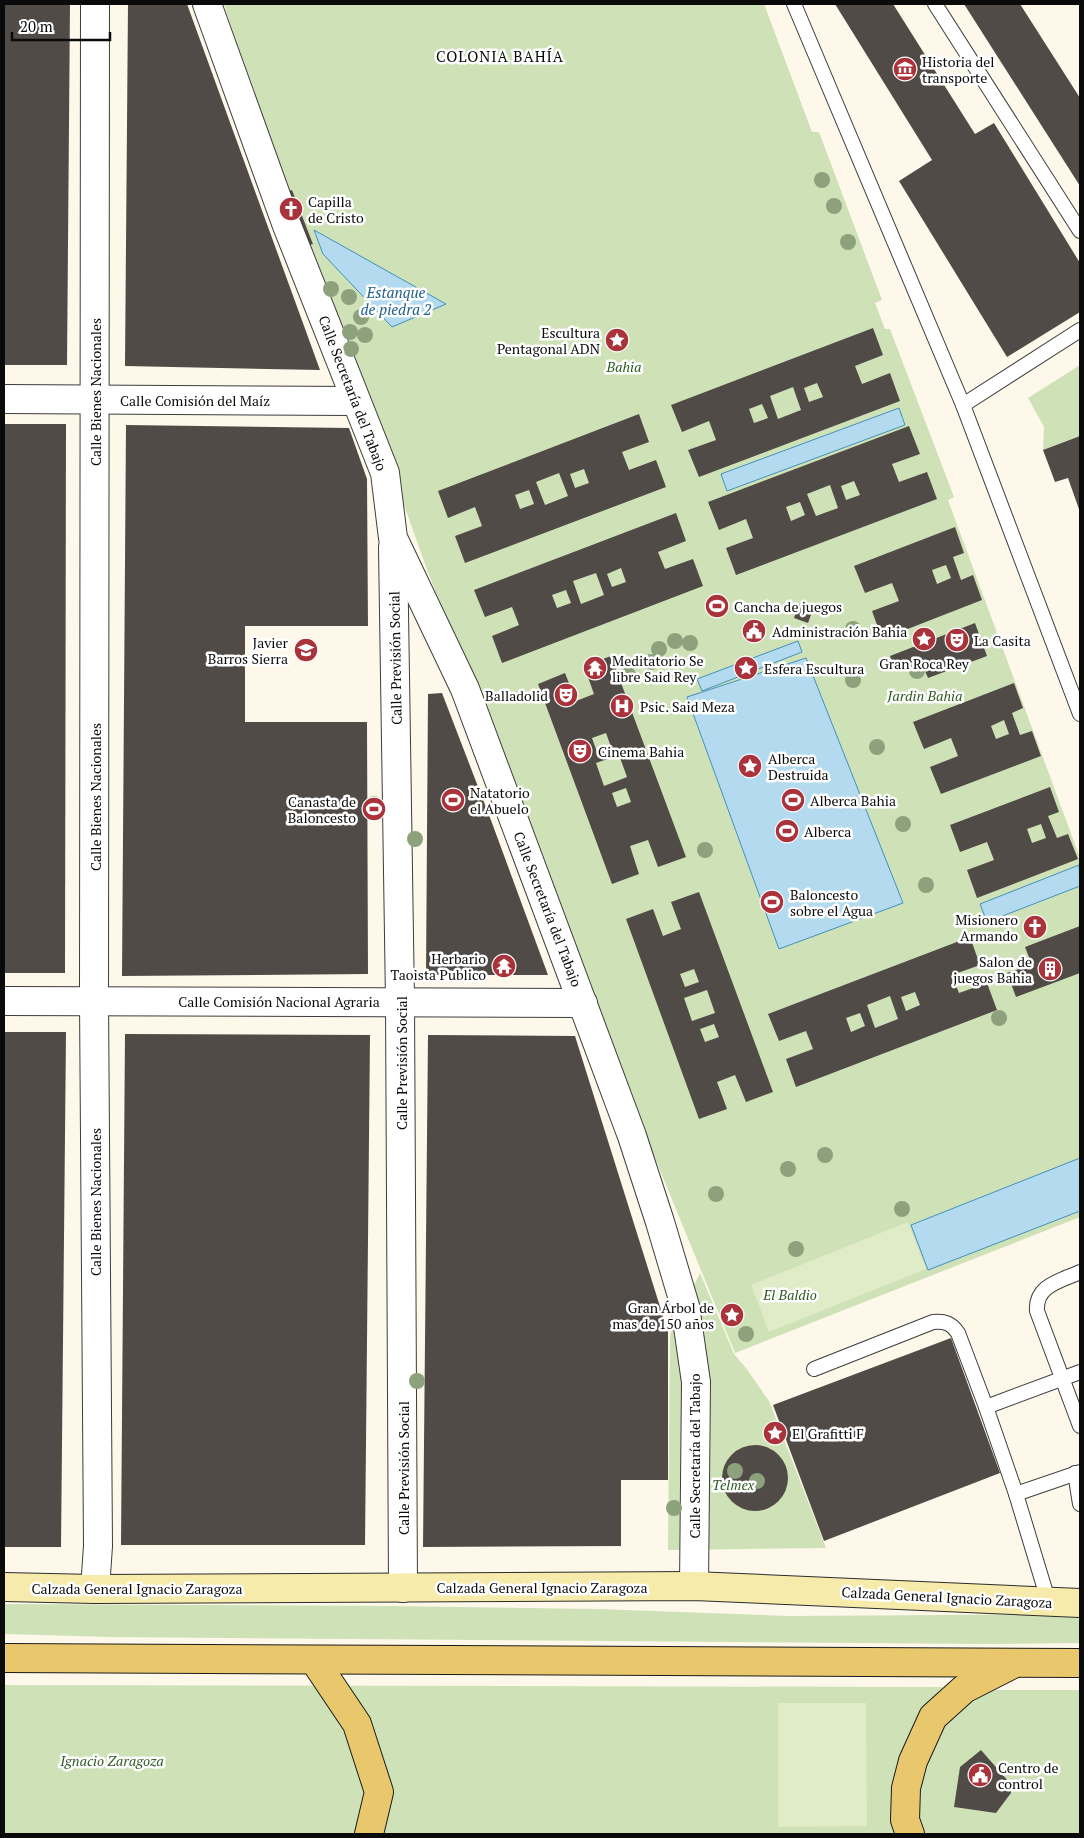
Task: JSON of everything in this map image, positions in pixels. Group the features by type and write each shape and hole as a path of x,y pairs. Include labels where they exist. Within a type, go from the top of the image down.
{"main road":[{"name":"Calzada General Ignacio Zaragoza","path":"4,1586 95,1589 694,1586 1080,1603"},
{"path":"4,1658 1080,1663"},
{"path":"314,1660 357,1724 379,1792 370,1834"},
{"path":"910,1834 905,1820 906,1788 913,1761 933,1717 964,1689 1016,1662"}],"street":[{"name":"Calle Bienes Nacionales","path":"95,4 94,1001 98,1546 95,1589"},
{"name":"Calle Secretaría del Tabajo","path":"207,4 286,223 385,473 393,538 465,689 632,1136 685,1306 696,1382 694,1586"},
{"name":"Calle Comisión del Maíz","path":"4,399 356,401"},
{"name":"Calle Previsión Social","path":"393,538 400,1001 403,1588"},
{"name":"Calle Comisión Nacional Agraria","path":"4,1001 583,1003"}],"lane":[{"path":"794,4 963,406 1080,714"},
{"path":"935,4 1080,231"},
{"path":"963,406 1080,330"},
{"path":"1080,1272 1048,1286 1040,1293 1036,1301 1037,1311 1080,1426"},
{"path":"814,1369 933,1322 943,1321 952,1325 958,1333 986,1408 1016,1494 1049,1603"},
{"path":"986,1408 1080,1372"},
{"path":"1016,1494 1077,1473 1080,1504"}],"green space":[{"name":"Bahia","path":"224,4 764,4 812,132 819,132 882,300 875,303 885,329 890,329 954,497 948,500 1080,858 1080,1217 735,1353 650,1146 429,575 400,494 307,253 313,243 292,191 278,195 249,81"},
{"path":"1080,365 1080,436 1043,450 1044,427 1028,398"},
{"name":"El Baldio","path":"908,1222 926,1269 769,1332 751,1285"},
{"name":"Telmex","path":"700,1273 734,1354 769,1401 826,1548 668,1550 670,1334"},
{"path":"4,1604 597,1609 788,1616 1080,1614 1080,1643 990,1644 111,1637 4,1634"},
{"name":"Ignacio Zaragoza","path":"4,1685 937,1687 992,1690 1080,1690 1080,1834 4,1834"},
{"path":"778,1703 866,1703 867,1826 778,1827"}],"water":[{"name":"Estanque de piedra 2","path":"314,230 446,304 392,327 323,254"},
{"path":"899,408 905,425 727,491 721,474"},
{"path":"798,641 802,652 702,691 697,679"},
{"name":"Alberca Bahia","path":"806,658 903,903 779,949 687,697"},
{"path":"1079,865 1080,886 987,922 980,904"},
{"path":"1080,1158 1080,1211 928,1270 911,1225"}],"building":[{"path":"4,4 70,4 67,365 4,365"},
{"path":"128,4 187,4 320,370 125,366"},
{"path":"835,4 893,4 975,134 994,123 1080,263 1080,312 1007,357 899,181 932,160"},
{"path":"964,4 1020,4 1080,98 1080,186"},
{"name":"Capilla de Cristo","path":"292,190 313,244 299,249 278,195"},
{"path":"873,328 883,355 855,366 862,384 890,373 900,401 699,477 688,450 716,440 709,421 682,432 671,405","holes":["817,383 823,397 809,402 804,388","793,387 801,410 778,419 770,396","762,404 768,418 754,423 749,409"]},
{"path":"639,414 649,442 622,452 629,470 656,460 666,487 465,563 455,536 482,526 475,507 448,518 438,491","holes":["584,469 589,483 575,488 570,474","559,473 568,496 545,505 536,482","529,490 534,504 520,509 515,495"]},
{"path":"4,424 66,424 65,973 4,973"},
{"path":"126,425 349,428 367,479 368,626 245,626 245,722 367,722 368,974 122,976"},
{"path":"909,426 920,454 892,464 899,482 927,472 937,499 736,575 726,548 753,538 746,519 719,530 708,502","holes":["854,481 860,495 846,500 841,486","830,485 838,508 816,516 807,494","800,502 805,515 791,521 786,507"]},
{"path":"1080,436 1080,512 1068,478 1055,482 1043,450"},
{"path":"676,513 686,541 658,552 665,569 693,559 703,586 502,663 492,636 519,625 512,607 485,617 474,590","holes":["621,568 626,582 612,587 607,574","596,573 604,595 581,604 573,581","566,590 571,603 557,608 552,595"]},
{"path":"955,527 964,553 953,557 961,580 973,575 982,600 882,639 872,611 899,601 892,583 865,593 854,566","holes":["946,565 951,578 937,584 932,570"]},
{"path":"799,604 813,609 808,623 794,618"},
{"name":"La Casita","path":"975,623 987,656 928,678 920,659 895,669 890,656"},
{"path":"611,656 686,857 658,867 648,840 630,846 639,874 612,884 538,684 565,673 576,701 594,694 584,666","holes":["606,733 611,747 597,752 592,738","619,755 627,777 604,786 596,763","626,788 631,802 617,807 612,793"]},
{"path":"1014,683 1023,708 1012,713 1020,735 1032,731 1041,756 941,794 930,767 958,756 951,738 924,749 913,722","holes":["1004,720 1009,734 996,739 991,726"]},
{"path":"442,693 548,975 426,975 428,694"},
{"path":"1050,787 1059,812 1048,816 1057,838 1068,834 1078,859 977,898 967,870 994,860 987,842 960,852 950,825","holes":["1041,824 1046,838 1032,843 1027,829"]},
{"path":"699,892 773,1092 746,1102 735,1075 717,1082 727,1109 699,1119 626,919 653,909 663,936 681,929 671,902","holes":["694,969 699,982 685,987 680,974","707,990 715,1013 692,1021 684,998","714,1024 719,1037 705,1042 700,1029"]},
{"name":"Salon de juegos Bahia","path":"1080,926 1080,973 1016,997 1007,973 1032,965 1025,947"},
{"path":"970,937 980,965 952,975 959,993 987,983 997,1010 796,1087 786,1059 813,1049 806,1031 779,1041 768,1014","holes":["915,992 920,1005 906,1011 901,997","890,996 898,1019 875,1028 867,1005","860,1013 865,1026 851,1032 846,1018"]},
{"path":"4,1032 66,1032 61,1547 4,1547"},
{"path":"125,1034 370,1035 365,1545 121,1545"},
{"path":"428,1035 575,1036 668,1332 668,1480 621,1480 621,1546 423,1547"},
{"path":"951,1338 1000,1473 824,1541 773,1405"},
{"path":"755,1445 767,1448 778,1455 785,1466 788,1478 785,1490 778,1501 767,1508 755,1511 743,1508 732,1501 725,1490 722,1478 725,1466 732,1455 743,1448"},
{"name":"Centro de control","path":"981,1750 1009,1782 1011,1793 996,1813 954,1807 960,1767"}],"place":[{"name":"Historia del transporte","path":"905,69"},
{"name":"Capilla de Cristo","path":"291,209"},
{"name":"Escultura Pentagonal ADN","path":"617,340"},
{"name":"Cancha de juegos","path":"717,606"},
{"name":"Administración Bahia","path":"754,631"},
{"name":"Gran Roca Rey","path":"924,639"},
{"name":"La Casita","path":"957,640"},
{"name":"Javier Barros Sierra","path":"306,650"},
{"name":"Meditatorio Se libre Said Rey","path":"595,668"},
{"name":"Esfera Escultura","path":"746,668"},
{"name":"Balladolid","path":"566,695"},
{"name":"Psic. Said Meza","path":"622,706"},
{"name":"Cinema Bahia","path":"580,751"},
{"name":"Alberca Destruida","path":"750,766"},
{"name":"Natatorio el Abuelo","path":"453,800"},
{"name":"Alberca Bahia","path":"793,800"},
{"name":"Canasta de Baloncesto","path":"374,809"},
{"name":"Alberca","path":"787,831"},
{"name":"Baloncesto sobre el Agua","path":"772,902"},
{"name":"Misionero Armando","path":"1035,927"},
{"name":"Herbario Taoista Publico","path":"504,966"},
{"name":"Salon de juegos Bahia","path":"1050,969"},
{"name":"Gran Árbol de mas de 150 años","path":"732,1315"},
{"name":"El Grafitti F","path":"775,1433"},
{"name":"Centro de control","path":"980,1775"}],"district":[{"name":"COLONIA BAHÍA","path":"500,56"}],"park label":[{"name":"Jardin Bahia","path":"925,695"}]}
